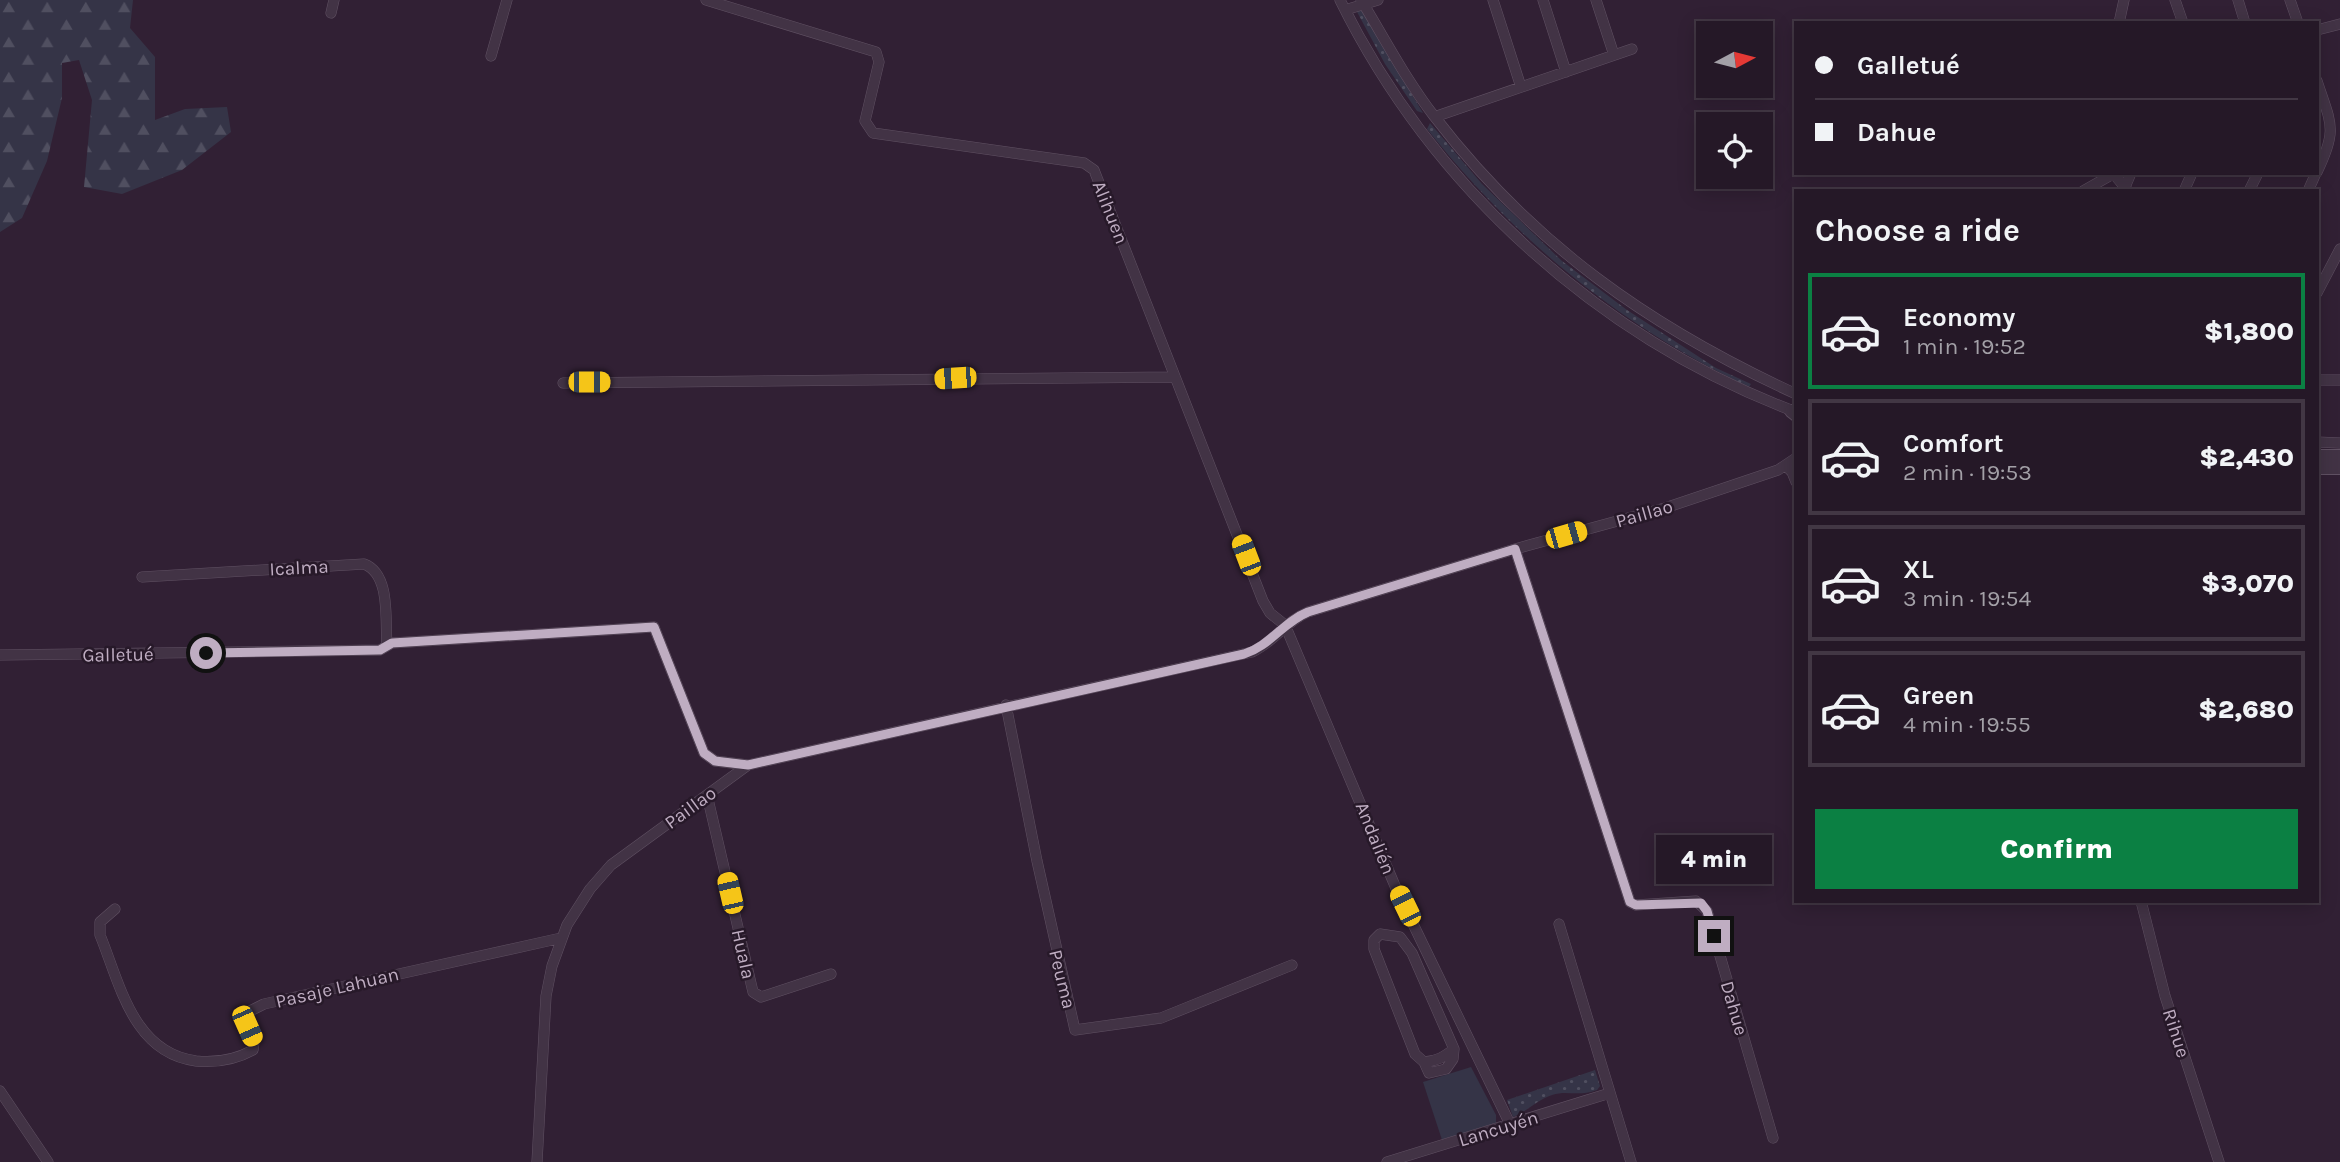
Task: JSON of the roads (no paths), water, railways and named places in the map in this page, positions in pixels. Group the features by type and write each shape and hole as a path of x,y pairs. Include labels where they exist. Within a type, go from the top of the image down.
{"street":[{"path":"331,13 334,0"},
{"path":"491,56 507,0"},
{"name":"Alihuen","path":"706,0 876,52 879,62 865,121 873,133 1091,167 1097,173 1263,601 1270,613 1285,625"},
{"path":"1340,0 1379,69 1419,126 1452,170 1500,221 1580,291 1664,350 1794,412"},
{"path":"1345,10 1362,2 1378,0"},
{"path":"1493,0 1521,87"},
{"path":"1543,0 1566,72"},
{"path":"1596,0 1614,55"},
{"path":"2119,21 2124,0"},
{"path":"2175,0 2182,21"},
{"path":"2238,0 2244,21"},
{"path":"2290,0 2297,21"},
{"path":"1362,2 1396,60 1437,115 1502,194 1550,242 1655,321 1706,350 1794,393"},
{"path":"2319,29 2340,24"},
{"path":"1419,126 1437,115 1632,49"},
{"path":"2319,88 2332,132 2330,145 2319,169"},
{"path":"2087,189 2111,175"},
{"path":"2114,175 2126,189"},
{"path":"2319,289 2340,249"},
{"path":"564,383 1175,377"},
{"path":"2319,380 2340,380"},
{"path":"2319,442 2340,443"},
{"path":"2319,456 2340,456"},
{"name":"Paillao","path":"537,1162 546,996 561,937 581,901 611,865 748,765 1006,705 1244,654 1264,645 1285,625 1308,612 1515,549 1665,508 1786,466 1794,460"},
{"path":"1786,466 1794,477"},
{"path":"2319,468 2340,468"},
{"name":"Dahue","path":"1515,549 1630,902 1636,905 1696,901 1707,911 1773,1138"},
{"name":"Icalma","path":"142,577 364,564 376,568 382,579 387,646"},
{"name":"Andalién","path":"1285,625 1414,926 1510,1124"},
{"name":"Galletué","path":"0,655 380,650 387,646 459,638 654,627 704,753 715,761 748,765"},
{"name":"Peuma","path":"1006,705 1075,1030 1161,1018 1292,965"},
{"name":"Huala","path":"707,794 753,992 761,997 831,974"},
{"name":"Rihue","path":"2142,903 2165,996 2219,1162"},
{"name":"Pasaje Lahuan","path":"115,909 100,922 100,935 130,1013 162,1049 187,1059 216,1063 253,1050 254,1042 244,1014 264,1004 561,937"},
{"path":"1559,924 1631,1162"},
{"path":"1394,934 1400,937 1412,953 1454,1049 1453,1059 1446,1069 1429,1073 1424,1062 1415,1055 1374,949 1374,940 1380,933 1394,934 1414,926"},
{"path":"0,1091 48,1162"},
{"name":"Lancuyén","path":"1393,1161 1610,1093"}]}
